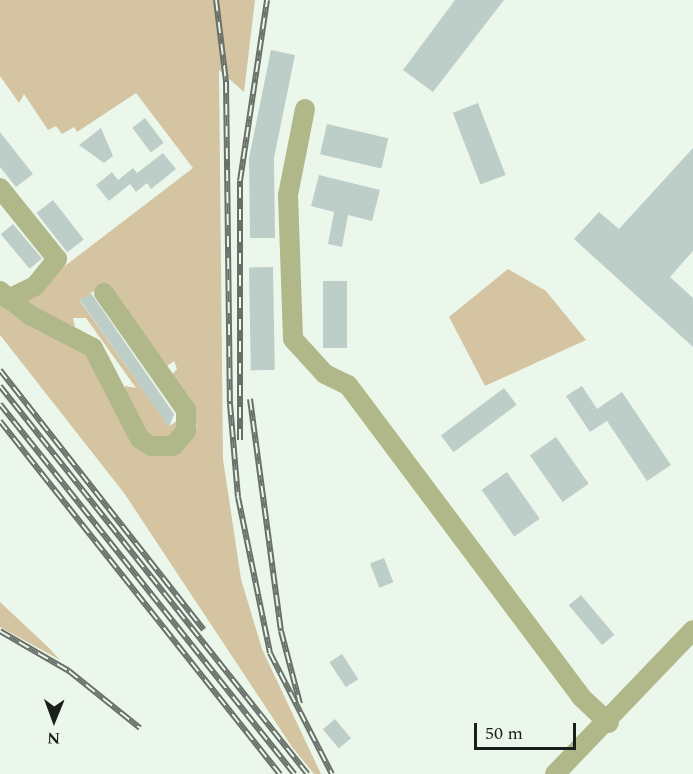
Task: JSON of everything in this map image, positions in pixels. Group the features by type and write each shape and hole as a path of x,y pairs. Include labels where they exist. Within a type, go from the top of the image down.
{"street":[{"path":"305,109 288,195 293,339 325,374 348,385 581,697 609,723"},
{"path":"0,188 57,259 34,286 4,295"},
{"path":"4,295 93,348 140,439 151,446 173,446 186,431 186,410 104,293"},
{"path":"555,774 609,723 693,630"}],"shaded area":[{"path":"0,0 255,0 244,92 219,70 223,459 241,579 262,649 321,774 314,774 292,747 124,493 0,335 0,296 79,342 97,360 132,433 146,447 172,450 197,426 170,377 177,369 174,361 167,366 156,360 117,294 98,288 80,301 169,426 180,419 170,441 155,443 136,427 122,392 125,386 136,388 86,318 73,318 75,327 49,319 19,301 193,168 136,93 77,132 74,127 62,134 56,126 48,130 24,94 19,103 0,76"},
{"path":"508,269 546,291 586,340 485,386 449,317"},
{"path":"0,602 49,648 60,660 0,627"}],"building":[{"path":"455,0 504,0 433,92 403,70"},
{"path":"271,50 295,55 274,158 275,238 250,238 249,158"},
{"path":"478,103 506,175 480,185 453,113"},
{"path":"145,118 164,143 151,152 132,128"},
{"path":"327,124 388,138 381,168 320,154"},
{"path":"101,128 113,156 104,163 79,145"},
{"path":"0,132 33,174 16,187 0,167"},
{"path":"693,148 693,251 670,277 693,298 693,347 574,239 599,212 619,229"},
{"path":"163,153 176,169 151,189 147,183 136,192 130,184 109,201 96,185 112,172 118,180 133,168 137,173"},
{"path":"319,175 380,190 372,221 348,215 342,247 328,244 334,212 311,206"},
{"path":"53,200 84,239 67,252 36,213"},
{"path":"13,224 42,258 30,269 1,234"},
{"path":"249,267 273,267 275,370 251,370"},
{"path":"323,281 347,281 347,348 323,348"},
{"path":"91,293 174,414 169,427 80,300"},
{"path":"582,386 597,409 622,392 671,465 647,481 607,421 590,432 566,396"},
{"path":"504,388 517,405 454,452 441,436"},
{"path":"556,437 589,484 562,502 530,455"},
{"path":"507,472 540,519 514,536 482,490"},
{"path":"384,558 393,582 379,588 370,563"},
{"path":"581,595 614,635 602,645 569,605"},
{"path":"342,654 358,679 346,687 329,662"},
{"path":"335,719 351,738 339,748 323,729"}],"railway":[{"path":"216,0 226,82 230,404 238,497 270,653 332,774"},
{"path":"240,440 240,181 267,0"},
{"path":"0,370 204,630"},
{"path":"0,386 308,774"},
{"path":"250,399 281,631 300,704"},
{"path":"0,404 294,774"},
{"path":"0,421 280,774"},
{"path":"0,631 69,671 140,728"}]}
